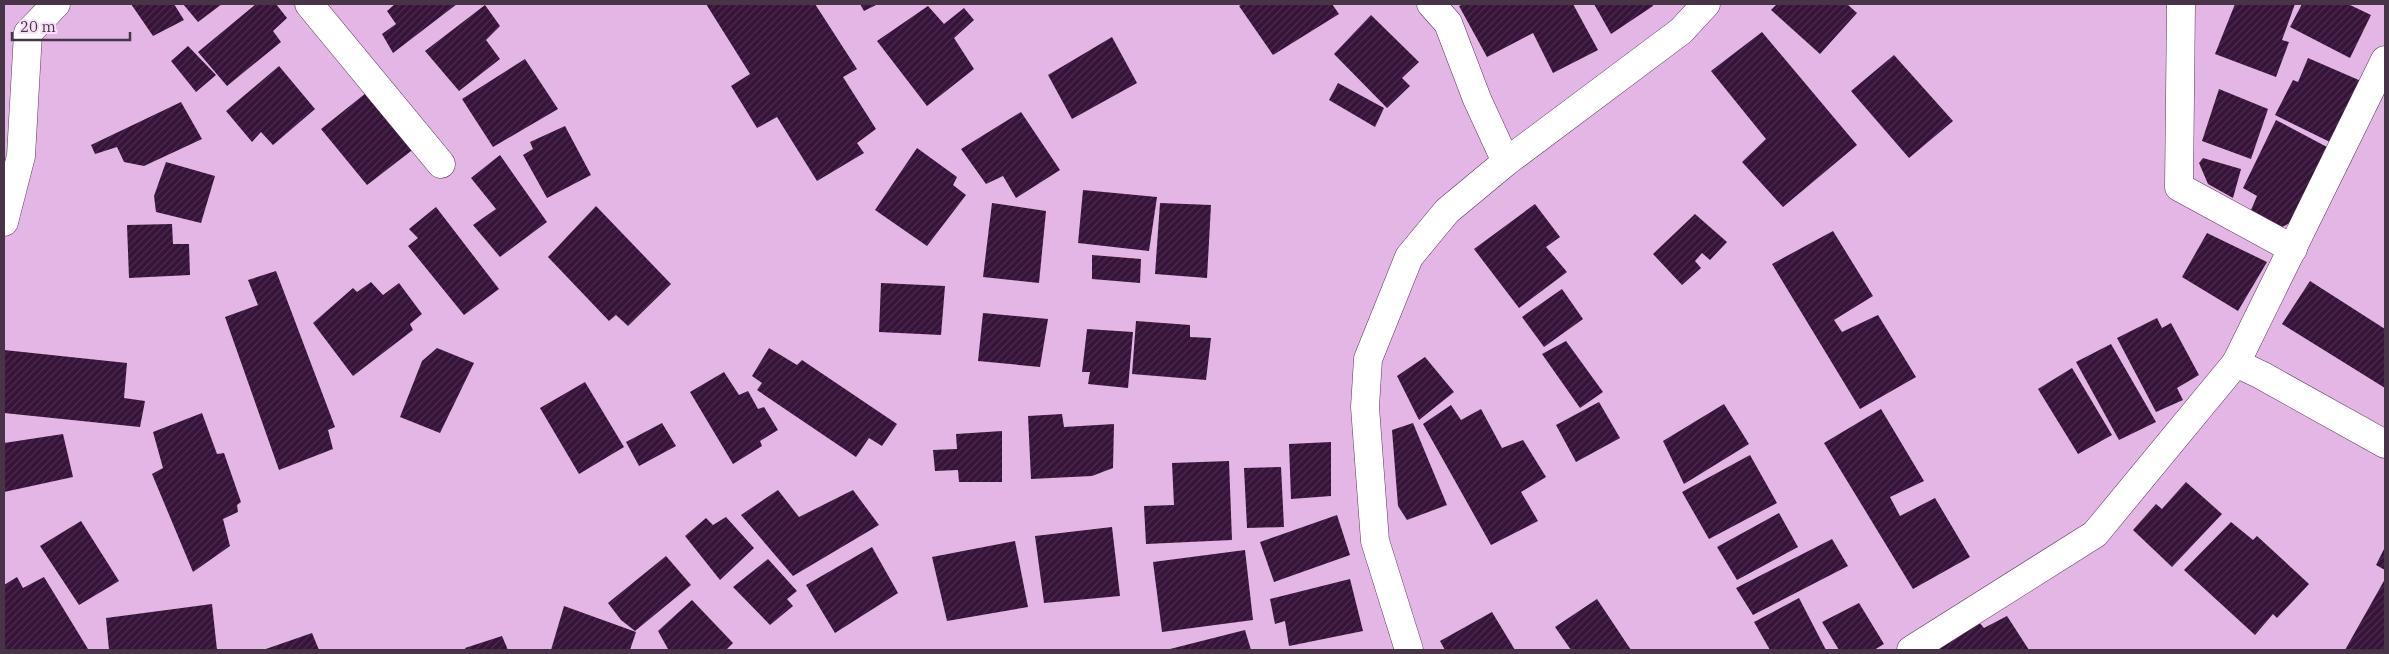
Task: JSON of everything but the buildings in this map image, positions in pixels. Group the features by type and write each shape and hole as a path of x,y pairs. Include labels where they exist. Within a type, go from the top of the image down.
{"street":[{"path":"4,222 21,156 28,33 56,4"},
{"path":"309,4 441,164"},
{"path":"1431,4 1448,23 1476,99 1506,162"},
{"path":"1409,650 1375,541 1365,407 1368,360 1409,257 1447,211 1506,162 1681,31 1706,4"},
{"path":"2181,4 2179,188 2293,249"},
{"path":"1911,650 2095,534 2236,363 2385,60"},
{"path":"2236,363 2261,374 2385,444"}]}
